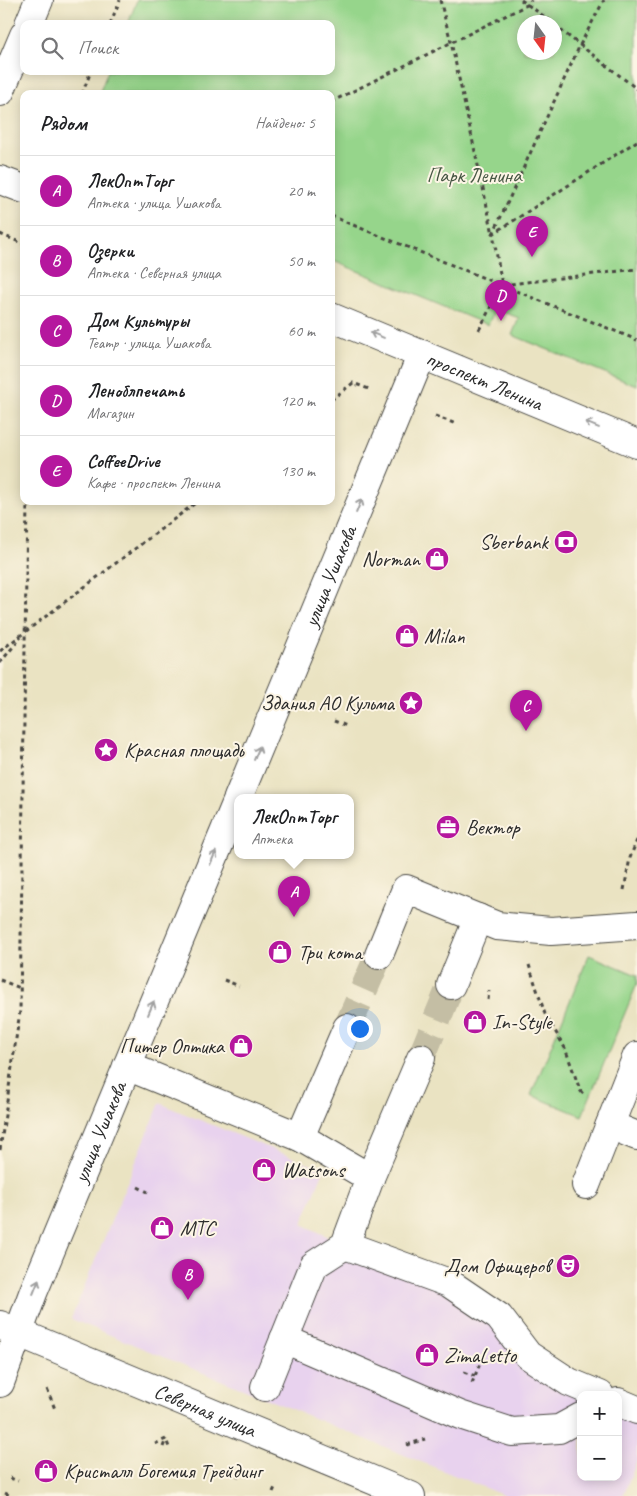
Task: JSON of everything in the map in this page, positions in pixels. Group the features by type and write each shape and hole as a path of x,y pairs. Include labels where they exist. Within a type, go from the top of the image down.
{"street":[{"path":"31,20 39,0"},
{"path":"0,92 20,44"},
{"name":"проспект Ленина","path":"335,319 637,444"},
{"name":"улица Ушакова","path":"240,794 422,354"},
{"name":"улица Ушакова","path":"0,1383 9,1329 33,1293 234,809"},
{"path":"379,955 406,889 497,926 551,931 627,926"},
{"path":"451,985 478,918"},
{"path":"300,1137 347,1028"},
{"path":"586,1184 637,1056"},
{"path":"265,1387 314,1265 345,1245 370,1178 421,1058"},
{"path":"127,1066 300,1137 370,1178"},
{"path":"610,1125 637,1136"},
{"path":"345,1245 449,1283 499,1317 528,1355 569,1382 590,1391"},
{"name":"Северная улица","path":"9,1329 411,1496"},
{"path":"284,1339 460,1415 512,1432 559,1429 577,1419"},
{"path":"622,1404 637,1410"}],"path":[{"path":"112,20 120,0"},
{"path":"440,0 493,234 502,285 479,330"},
{"path":"522,0 542,15"},
{"path":"335,100 528,4 531,0"},
{"path":"493,234 580,45 604,0"},
{"path":"562,31 637,89"},
{"path":"84,90 89,75"},
{"path":"493,234 637,141"},
{"path":"335,218 637,340"},
{"path":"0,234 20,242"},
{"path":"502,285 637,269"},
{"path":"335,397 353,383"},
{"path":"0,1150 20,1011 27,505"},
{"path":"0,651 193,505"},
{"path":"0,663 25,633"},
{"path":"334,721 347,726"},
{"path":"627,926 630,858 637,840"},
{"path":"518,928 544,1014 565,1048"},
{"path":"0,980 20,988"},
{"path":"224,980 239,986"},
{"path":"138,1187 148,1192"},
{"path":"460,1415 499,1317"},
{"path":"464,1372 475,1376"},
{"path":"47,1389 55,1409"},
{"path":"155,1444 166,1439"},
{"path":"162,1447 166,1439"},
{"path":"166,1439 170,1450"},
{"path":"230,1475 241,1470 237,1478"},
{"path":"10,1478 18,1481"},
{"path":"273,1492 276,1485"},
{"path":"5,1493 11,1496"}],"shaded area":[{"path":"160,1103 324,1170 302,1224 345,1245 449,1283 577,1392 577,1481 622,1481 622,1404 637,1410 637,1461 623,1496 505,1496 71,1319"}],"green space":[{"name":"Парк Ленина","path":"137,0 637,0 637,386 512,335 519,318 495,309 488,325 335,262 335,90 101,90 106,75 335,75 335,20 130,20"},
{"path":"589,955 637,975 637,984 582,1116 531,1095"}],"tunnel":[{"path":"347,1028 379,955"},
{"path":"421,1058 451,985"}],"place":[{"name":"CoffeeDrive","path":"532,257"},
{"name":"Леноблпечать","path":"501,321"},
{"name":"Sberbank","path":"566,542"},
{"name":"Norman","path":"437,559"},
{"name":"Milan","path":"407,636"},
{"name":"Здания АО Кульма","path":"411,703"},
{"name":"Дом Культуры","path":"526,731"},
{"name":"Красная площадь","path":"106,750"},
{"name":"Вектор","path":"448,827"},
{"name":"ЛекОптТорг","path":"294,917"},
{"name":"Три кота","path":"280,952"},
{"name":"In-Style","path":"475,1022"},
{"name":"Питер Оптика","path":"241,1046"},
{"name":"Watsons","path":"264,1170"},
{"name":"МТС","path":"162,1228"},
{"name":"Дом Офицеров","path":"568,1266"},
{"name":"Озерки","path":"188,1300"},
{"name":"ZimaLetto","path":"427,1355"},
{"name":"Кристалл Богемия Трейдинг","path":"46,1471"}]}
